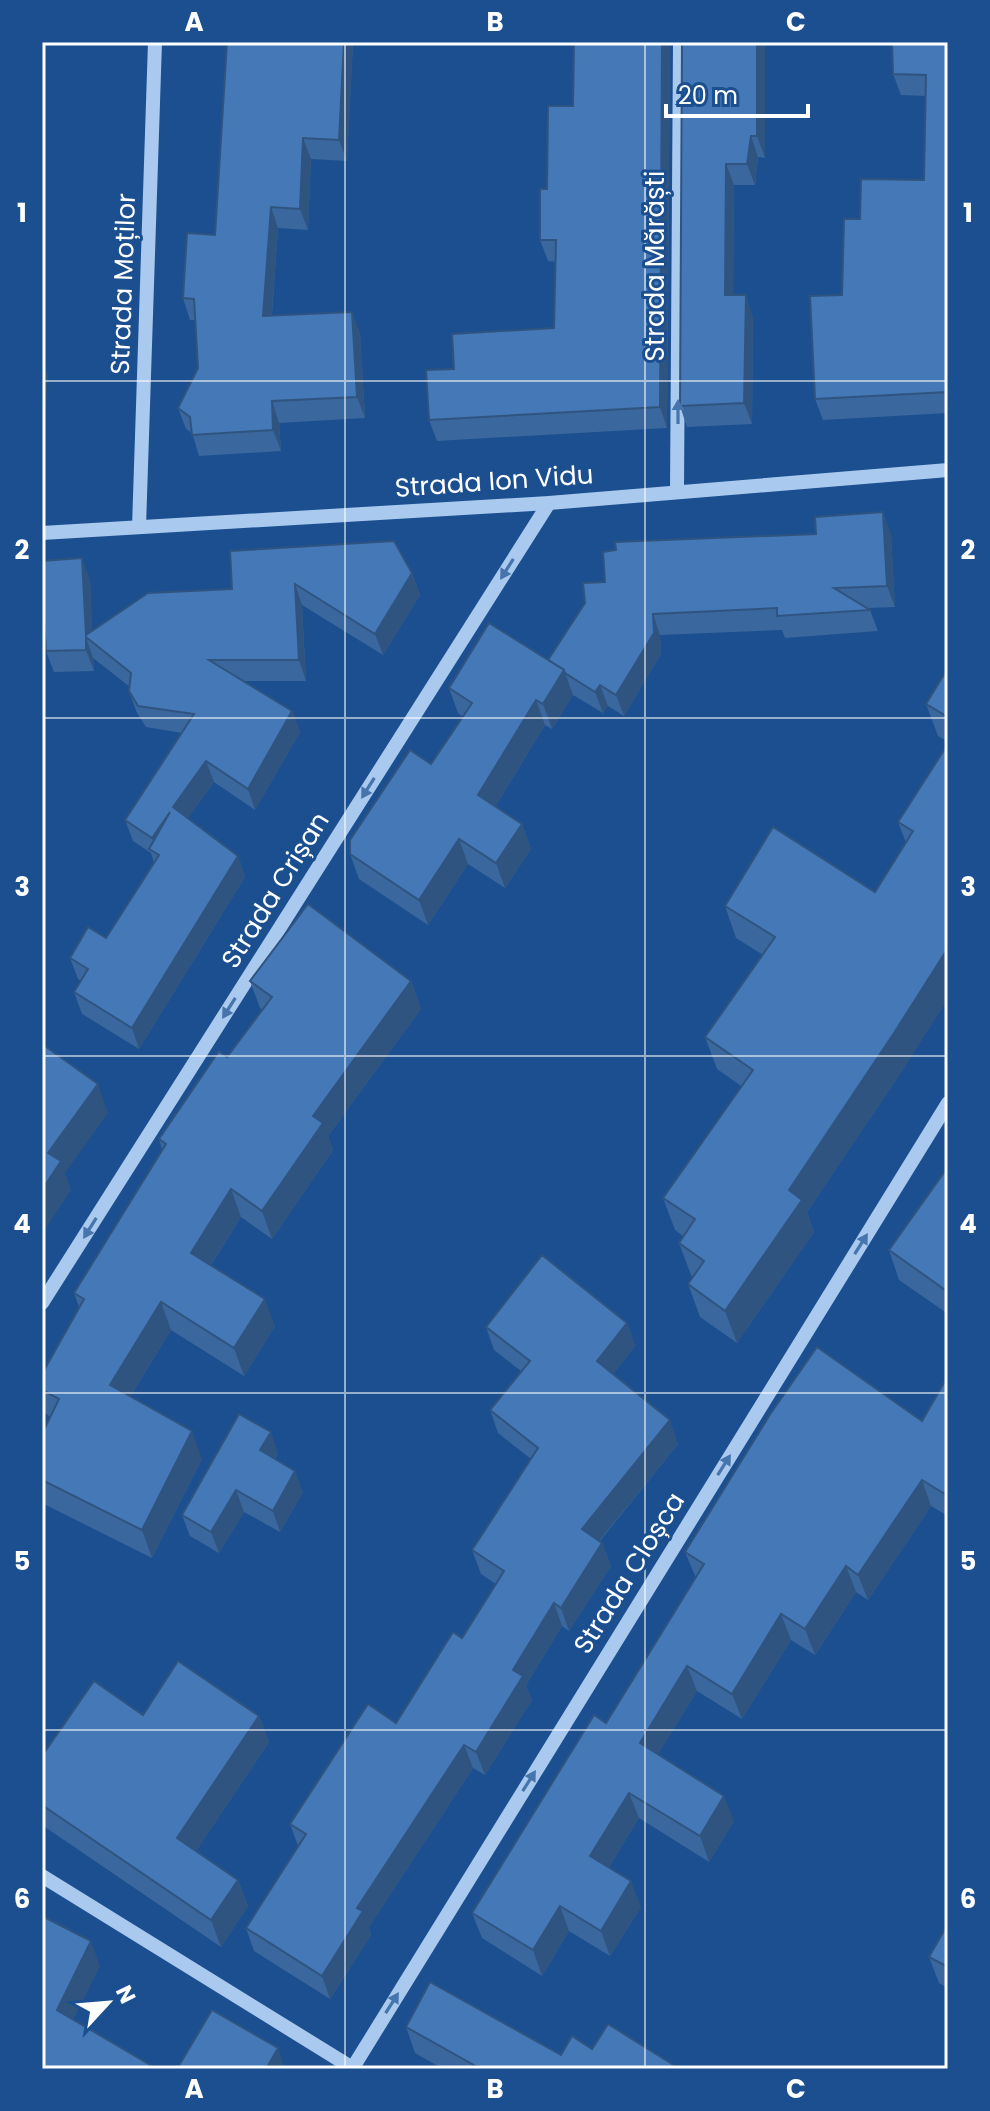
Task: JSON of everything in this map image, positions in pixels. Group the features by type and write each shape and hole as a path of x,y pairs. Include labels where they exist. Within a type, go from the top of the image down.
{"street":[{"name":"Strada Moților","path":"139,527 155,42"},
{"name":"Strada Mărăști","path":"677,490 680,42"},
{"name":"Strada Ion Vidu","path":"42,533 549,503 677,490 948,470"},
{"name":"Strada Crișan","path":"42,1303 549,503"},
{"name":"Strada Cloșca","path":"353,2069 948,1103"},
{"path":"42,1876 353,2069"}],"building":[{"path":"227,42 344,42 339,140 303,138 300,209 271,207 263,316 352,312 357,397 272,401 273,430 192,435 190,417 178,408 198,368 194,299 183,298 187,233 215,235"},
{"path":"574,42 662,42 660,407 429,420 426,370 454,369 452,334 554,328 556,240 540,240 540,189 547,189 548,106 573,106"},
{"path":"682,42 757,42 757,136 751,136 747,164 726,164 725,295 746,295 744,403 680,406"},
{"path":"892,42 948,42 948,392 815,399 810,296 842,295 844,219 860,219 861,179 924,180 926,75 893,74"},
{"path":"883,512 887,586 834,588 870,610 777,616 777,608 653,614 654,633 616,695 600,685 595,692 548,660 585,603 583,583 605,582 603,552 616,550 615,542 816,534 815,517"},
{"path":"394,541 412,573 375,634 295,584 299,660 209,660 292,711 248,789 206,761 173,807 238,856 132,1028 74,992 88,969 70,958 88,927 106,938 159,855 149,849 170,812 152,838 125,820 194,714 138,706 129,691 131,673 86,637 86,650 46,651 42,618 42,561 82,558 86,635 148,593 232,589 230,551"},
{"path":"489,623 564,670 543,704 536,700 478,795 522,824 496,863 459,839 419,900 350,854 350,840 410,750 431,764 472,703 449,688"},
{"path":"948,668 948,717 926,704"},
{"path":"948,744 948,948 789,1190 802,1200 725,1311 688,1284 704,1261 679,1243 695,1219 663,1198 753,1070 705,1037 775,937 725,906 773,827 875,892 913,831 898,822"},
{"path":"308,904 411,981 313,1116 323,1123 262,1211 231,1189 191,1253 265,1299 234,1348 161,1302 110,1385 192,1431 142,1530 42,1480 42,1434 59,1399 42,1390 42,1374 84,1299 74,1293 166,1144 159,1139 219,1051 227,1057 272,997 250,981"},
{"path":"42,1044 98,1084 48,1153 61,1161 42,1190"},
{"path":"948,1167 948,1292 889,1250"},
{"path":"542,1255 627,1323 597,1361 670,1420 582,1529 602,1543 561,1608 554,1603 513,1670 523,1676 476,1752 464,1745 357,1908 363,1911 322,1976 246,1928 306,1834 290,1824 368,1704 396,1723 453,1632 462,1638 504,1571 472,1550 538,1448 490,1410 530,1361 486,1327"},
{"path":"817,1347 922,1421 948,1376 948,1496 922,1480 858,1575 846,1566 805,1629 781,1614 732,1694 687,1666 640,1743 724,1796 700,1836 629,1793 590,1856 631,1881 601,1931 560,1906 533,1950 472,1913 594,1715 606,1723 704,1564 685,1552 771,1413"},
{"path":"239,1414 271,1432 260,1450 295,1471 273,1511 236,1490 211,1532 182,1515"},
{"path":"178,1661 259,1716 177,1838 238,1880 211,1920 42,1805 42,1756 94,1681 143,1715"},
{"path":"42,1916 91,1941 57,2010 157,2069 42,2069"},
{"path":"948,1924 948,1967 929,1957"},
{"path":"430,1982 561,2055 572,2036 592,2049 608,2024 680,2069 481,2069 406,2027"},
{"path":"212,2010 278,2048 266,2069 177,2069"}]}
